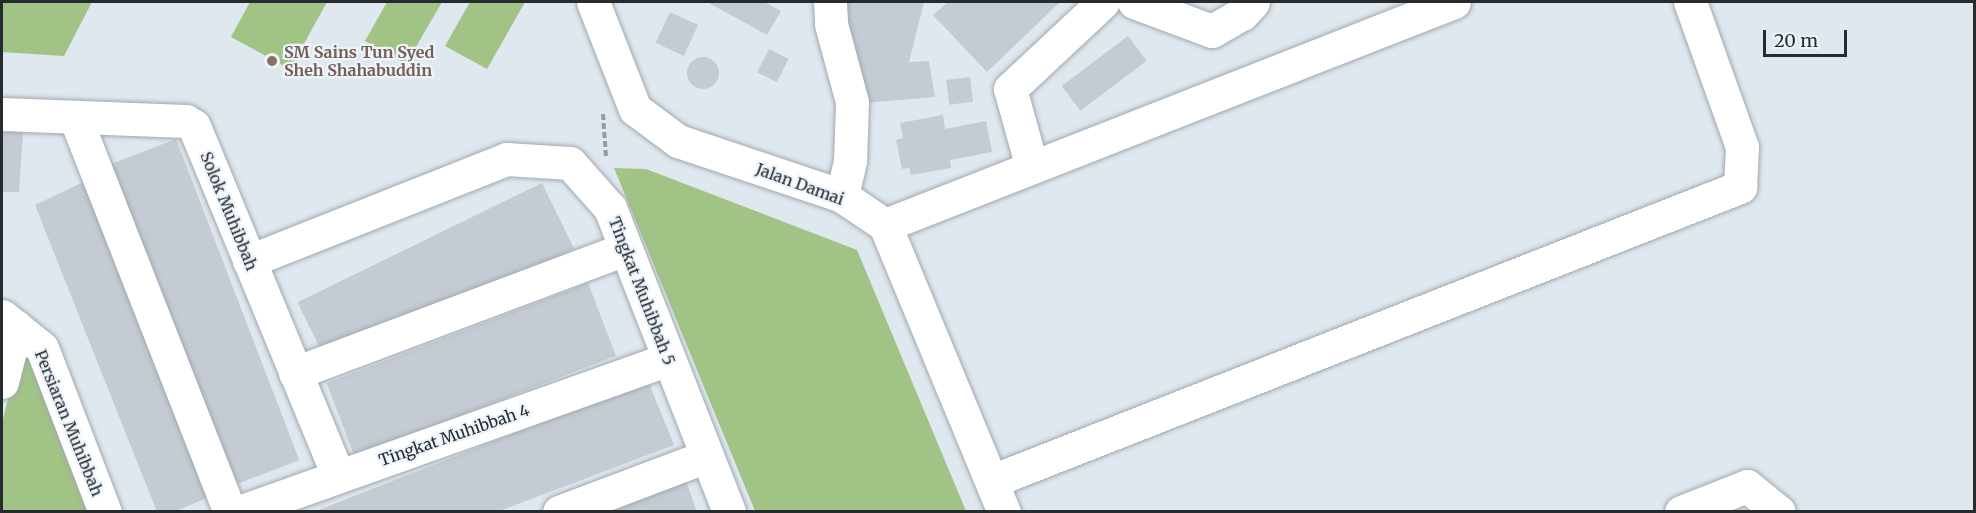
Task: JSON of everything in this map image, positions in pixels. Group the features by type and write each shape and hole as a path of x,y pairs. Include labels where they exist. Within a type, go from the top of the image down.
{"street":[{"name":"Jalan Damai","path":"593,2 635,109 678,141 842,196 885,225"},
{"path":"830,2 831,24 852,102 850,161 842,196"},
{"path":"1031,164 1010,89 1103,2"},
{"path":"1134,2 1212,31 1244,6"},
{"path":"1004,512 885,225 1031,164 1454,2"},
{"path":"992,481 1740,187 1742,147 1690,2"},
{"name":"Solok Muhibbah","path":"2,114 186,121 194,126 338,476"},
{"path":"75,117 230,512"},
{"name":"Tingkat Muhibbah 5","path":"249,261 506,159 570,163 610,208 729,512"},
{"path":"295,373 625,249"},
{"path":"2,382 9,321"},
{"name":"Persiaran Muhibbah","path":"9,321 42,348 105,512"},
{"name":"Tingkat Muhibbah 4","path":"239,512 668,359"},
{"path":"559,512 707,456"},
{"path":"1681,512 1747,486 1779,512"}],"green space":[{"path":"2,2 92,2 64,56 2,52"},
{"path":"250,2 327,2 290,69 231,37"},
{"path":"387,2 442,2 406,64 365,41"},
{"path":"470,2 525,2 487,69 445,46"},
{"path":"614,168 646,169 857,250 966,511 755,511"},
{"path":"21,347 32,359 90,511 2,512 2,423"}],"building":[{"path":"707,2 764,2 781,11 767,35"},
{"path":"839,2 924,2 909,62 929,61 935,97 863,103"},
{"path":"948,2 1060,2 987,72 933,15"},
{"path":"670,12 698,25 684,56 656,43"},
{"path":"1128,36 1147,61 1080,111 1062,86"},
{"path":"769,49 789,59 777,82 757,72"},
{"path":"703,57 714,62 719,73 714,84 703,89 692,84 687,73 692,62"},
{"path":"970,77 973,102 949,105 946,80"},
{"path":"943,115 945,129 986,121 992,152 950,160 951,168 911,175 909,168 902,169 896,140 903,138 900,123"},
{"path":"2,118 24,118 19,192 2,192"},
{"path":"176,139 299,460 231,486 108,165"},
{"path":"88,180 213,495 174,512 157,512 35,205"},
{"path":"542,183 574,249 330,368 298,302"},
{"path":"588,283 616,356 355,456 327,383"},
{"path":"648,381 674,445 497,512 316,511"},
{"path":"686,481 697,512 609,512"}],"place":[{"name":"SM Sains Tun Syed Sheh Shahabuddin","path":"272,61"}]}
